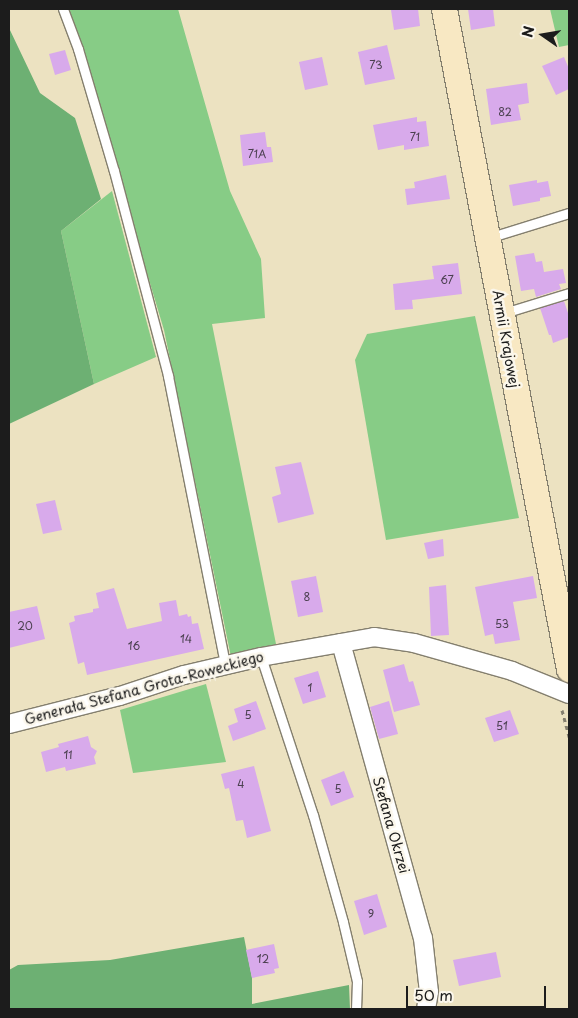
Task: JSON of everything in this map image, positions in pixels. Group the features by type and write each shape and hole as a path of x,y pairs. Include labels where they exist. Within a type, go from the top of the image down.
{"street":[{"name":"Armii Krajowej","path":"444,9 569,669"},
{"name":"Generała Stefana Grota-Roweckiego","path":"9,724 261,656 374,637 414,643 512,671 569,694"},
{"name":"Stefana Okrzei","path":"340,643 423,938 429,992 426,1009"}],"lane":[{"path":"63,9 78,49 114,171 168,376 225,665"},
{"path":"488,238 569,213"},
{"path":"501,314 569,293"},
{"path":"261,656 312,815 343,922 357,981 356,1009"}],"green space":[{"path":"68,9 178,9 230,191 261,259 265,318 212,324 276,644 231,657 164,330"},
{"path":"550,9 569,9 569,45 559,47"},
{"path":"9,28 40,93 75,118 101,199 61,231 94,384 9,424"},
{"path":"112,191 156,357 94,384 61,231"},
{"path":"475,316 519,518 386,540 355,360 367,334"},
{"path":"206,684 226,762 133,773 120,710"},
{"path":"244,937 252,978 252,1004 349,985 350,1009 9,1009 9,970 18,965 110,960"}],"building":[{"path":"418,9 420,26 394,30 391,10"},
{"path":"468,9 493,9 495,26 471,30"},
{"path":"387,45 395,79 365,85 358,52"},
{"path":"65,50 71,70 55,75 49,54"},
{"path":"322,57 328,85 305,90 299,62"},
{"path":"564,57 569,69 569,89 556,95 542,66"},
{"path":"527,83 529,103 518,105 521,120 491,125 486,89"},
{"path":"417,117 417,122 426,121 429,146 404,150 404,145 378,150 373,125"},
{"path":"265,132 267,147 271,147 273,162 243,166 240,135"},
{"path":"446,175 450,199 407,205 405,189 415,188 414,182"},
{"path":"537,180 537,183 548,181 551,196 540,198 540,201 513,206 509,185"},
{"path":"534,253 536,262 542,261 544,272 563,269 566,283 559,284 561,289 536,297 534,289 521,291 515,256"},
{"path":"458,263 462,294 412,300 413,309 395,310 393,284 434,279 432,266"},
{"path":"564,301 569,316 569,337 553,343 540,308"},
{"path":"301,462 314,514 278,523 272,497 281,494 275,467"},
{"path":"55,500 62,530 43,534 36,504"},
{"path":"443,539 444,556 428,559 424,543"},
{"path":"316,576 323,612 298,617 291,581"},
{"path":"533,576 537,598 513,602 520,640 495,644 493,634 485,636 475,587"},
{"path":"446,585 449,635 431,636 429,587"},
{"path":"114,588 127,629 162,621 159,603 176,600 179,616 187,614 188,617 191,616 192,624 198,623 204,649 87,675 84,662 78,664 69,623 75,621 74,616 93,612 93,609 99,608 96,593"},
{"path":"37,606 45,639 9,648 9,612"},
{"path":"404,664 409,682 413,681 420,705 394,712 383,670"},
{"path":"318,671 326,697 303,704 294,678"},
{"path":"256,701 266,729 233,741 228,726 238,722 234,709"},
{"path":"389,701 398,734 379,739 370,707"},
{"path":"510,710 519,734 494,742 485,718"},
{"path":"88,736 91,747 97,751 94,757 96,764 66,771 65,767 46,772 41,752 59,747 58,744"},
{"path":"254,766 271,831 247,838 243,820 236,821 229,788 225,789 221,774"},
{"path":"344,771 354,797 331,806 321,780"},
{"path":"377,894 387,927 364,935 354,901"},
{"path":"274,944 279,968 274,969 275,973 252,978 246,950"},
{"path":"496,952 501,977 459,986 453,960"}]}
